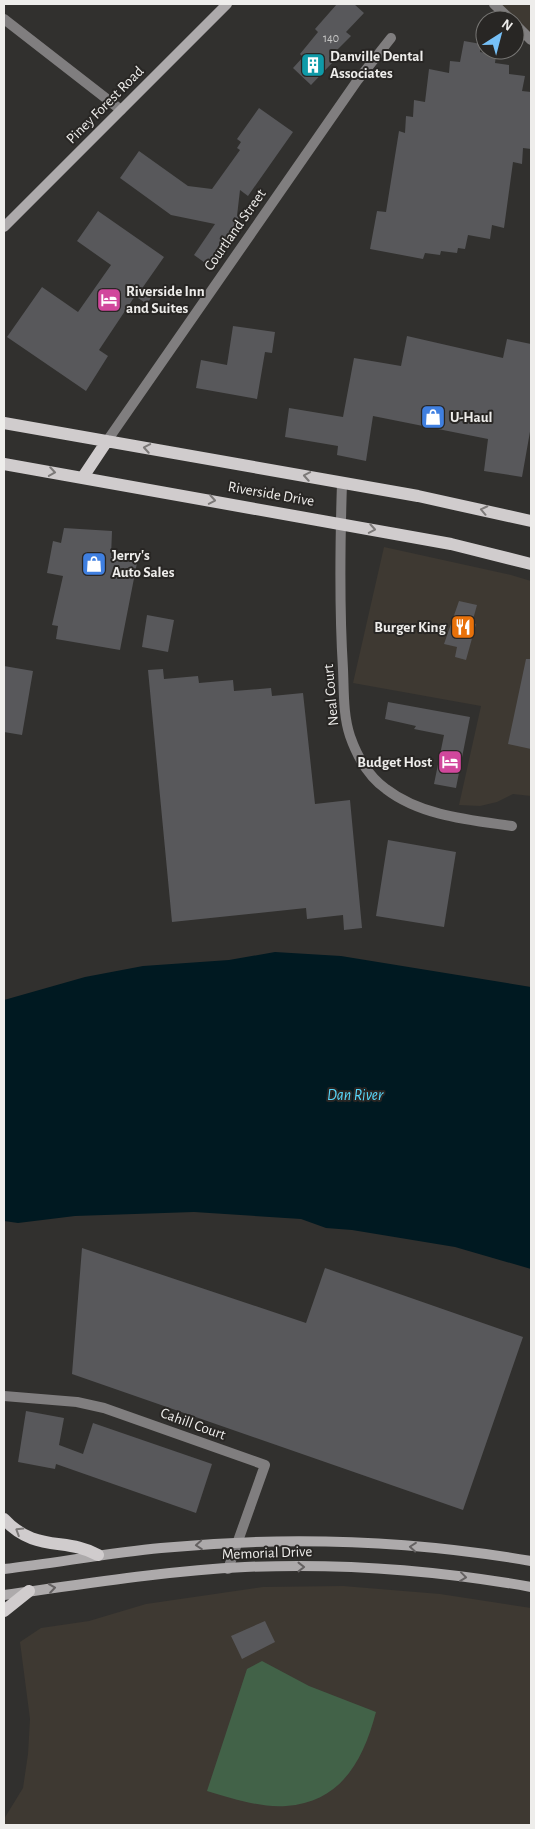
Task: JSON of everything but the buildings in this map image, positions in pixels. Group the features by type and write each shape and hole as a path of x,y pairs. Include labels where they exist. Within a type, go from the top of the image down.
{"main road":[{"name":"Piney Forest Road","path":"4,227 227,4"},
{"name":"Riverside Drive","path":"4,423 418,496 531,521"},
{"path":"82,477 107,441"},
{"name":"Riverside Drive","path":"4,464 451,544 531,564"},
{"path":"4,1519 24,1535 40,1542 84,1549 98,1555"},
{"name":"Memorial Drive","path":"4,1569 98,1555 237,1542 364,1543 419,1547 531,1561"},
{"name":"Memorial Drive","path":"4,1595 148,1576 228,1568 321,1566 390,1569 531,1587"},
{"path":"4,1611 29,1591"}],"street":[{"path":"4,19 121,110"},
{"name":"Courtland Street","path":"107,441 357,80 391,38"},
{"name":"Neal Court","path":"342,482 340,612 345,716 358,754 368,772 384,789 407,803 463,818 512,826"},
{"name":"Cahill Court","path":"4,1396 77,1402 104,1408 264,1465 228,1568"}],"shaded area":[{"path":"491,4 531,4 531,41 525,35 525,10 497,10"},
{"path":"384,547 531,581 531,796 513,794 497,802 480,806 459,805 481,706 353,683"},
{"path":"343,1586 440,1594 531,1608 531,1825 4,1825 4,1819 23,1788 28,1754 30,1719 20,1642 41,1628 89,1621 146,1604 263,1587"}],"green space":[{"path":"262,1661 309,1686 376,1712 364,1747 347,1776 321,1797 305,1803 286,1806 266,1805 246,1802 207,1791 247,1669"}],"water":[{"name":"Dan River","path":"275,952 341,956 531,987 531,1269 455,1247 352,1230 326,1228 301,1219 194,1212 75,1216 18,1223 4,1221 4,1000 85,977 143,966 229,960"}],"place":[{"name":"Danville Dental Associates","path":"313,65"},
{"name":"Riverside Inn and Suites","path":"109,300"},
{"name":"U-Haul","path":"433,417"},
{"name":"Jerry's Auto Sales","path":"94,564"},
{"name":"Burger King","path":"463,627"},
{"name":"Budget Host","path":"450,762"}]}
